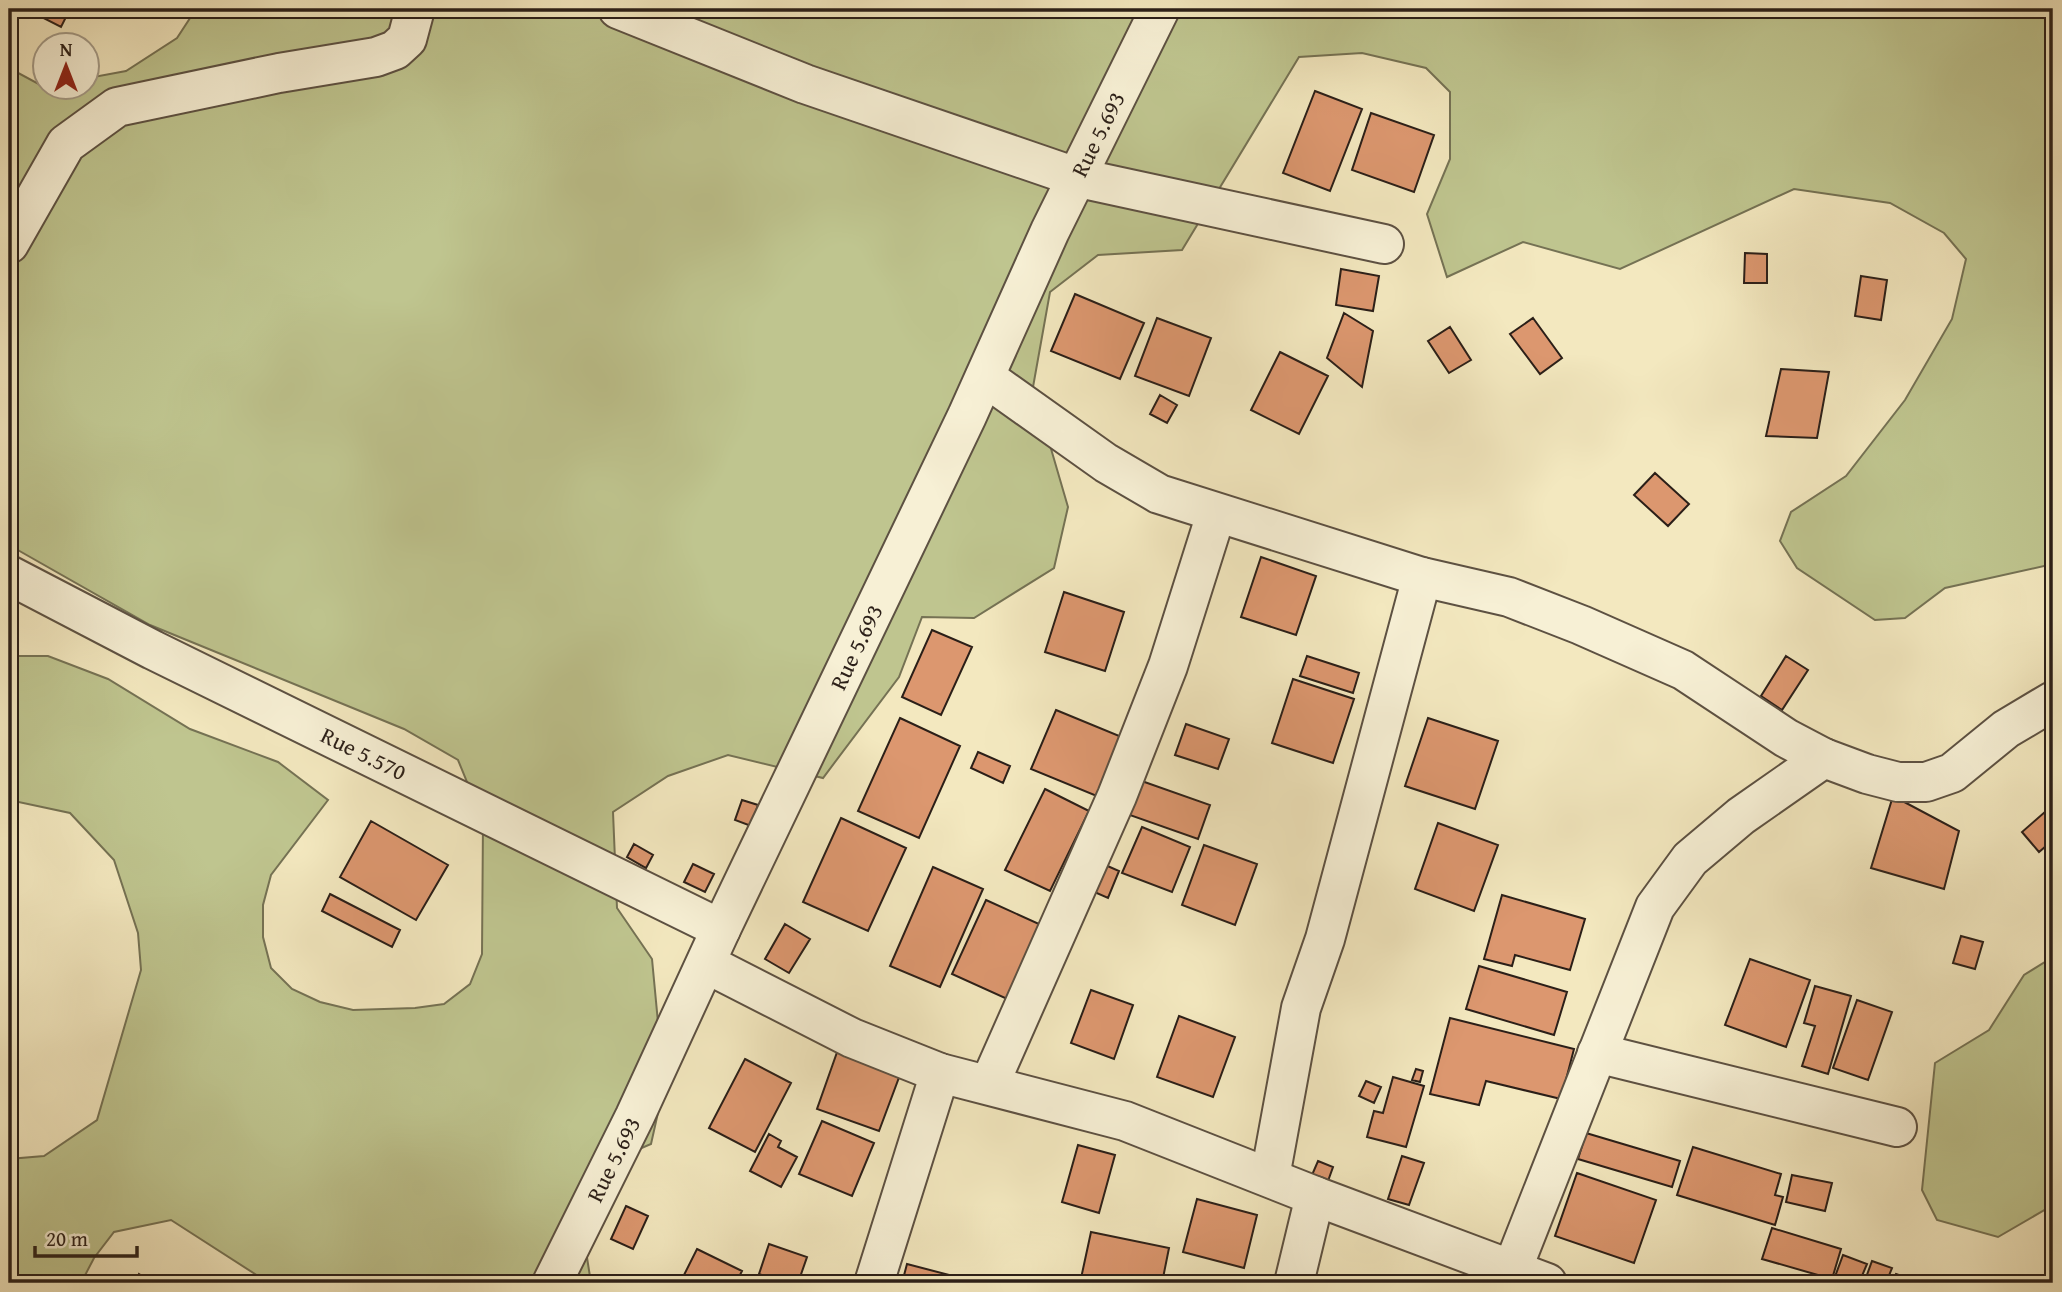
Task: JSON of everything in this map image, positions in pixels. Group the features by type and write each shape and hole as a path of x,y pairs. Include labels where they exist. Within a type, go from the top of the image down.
{"street":[{"path":"9,244 66,144 117,107 376,57 395,50 407,39 415,9"},
{"path":"618,9 804,84 1079,178 1384,244"},
{"name":"Rue 5.693","path":"552,1283 985,377 1050,231 1079,178 1160,9"},
{"path":"985,377 1106,463 1148,488 1216,514 1422,577 1509,597 1684,670 1786,738 1824,758 1898,782 1926,782 1952,773 2006,729 2053,701"},
{"path":"989,1085 1117,796 1168,666 1216,514"},
{"name":"Rue 5.570","path":"9,575 714,946 852,1038 940,1073 1125,1121 1547,1283"},
{"path":"1270,1177 1301,1008 1325,939 1422,577"},
{"path":"1511,1270 1655,907 1690,859 1741,816 1824,758"},
{"path":"1597,1054 1897,1127"},
{"path":"874,1283 940,1073"},
{"path":"1294,1283 1315,1196"}],"green space":[{"path":"196,9 2053,9 2053,564 1945,588 1905,618 1875,620 1797,568 1780,541 1791,512 1846,476 1905,400 1952,319 1966,259 1944,233 1890,203 1794,189 1620,269 1523,242 1447,277 1427,214 1450,159 1450,92 1426,68 1362,53 1299,57 1182,250 1098,255 1050,292 1033,387 1068,507 1054,568 974,618 922,617 899,677 823,778 728,755 668,776 613,812 617,908 652,959 664,1086 651,1144 590,1170 578,1200 591,1283 269,1283 171,1220 114,1232 94,1258 81,1283 9,1283 9,1159 44,1156 97,1120 141,970 138,933 114,860 70,813 9,800 9,663 12,656 48,656 108,679 190,729 278,762 328,800 271,875 263,905 263,937 271,968 292,989 320,1002 353,1010 444,1004 470,984 482,954 483,821 458,760 404,729 150,625 9,545 9,68 32,80 32,102 102,102 102,75 126,71 177,38"},
{"path":"2053,957 2053,1205 1998,1237 1937,1220 1922,1190 1935,1063 1989,1030 2024,975"}],"building":[{"path":"26,9 70,9 61,27"},
{"path":"1315,91 1362,109 1330,191 1283,173"},
{"path":"1371,113 1434,135 1414,192 1352,170"},
{"path":"1745,253 1767,254 1767,283 1744,283"},
{"path":"1341,269 1379,276 1373,311 1336,305"},
{"path":"1861,276 1887,280 1881,320 1855,316"},
{"path":"1075,294 1144,323 1120,379 1051,351"},
{"path":"1344,313 1373,331 1362,387 1327,358"},
{"path":"1157,318 1211,338 1189,396 1135,376"},
{"path":"1533,318 1562,358 1540,374 1510,334"},
{"path":"1450,327 1471,360 1449,373 1428,341"},
{"path":"1280,352 1328,376 1299,434 1251,410"},
{"path":"1781,369 1829,372 1817,438 1766,436"},
{"path":"1160,395 1177,405 1167,423 1150,414"},
{"path":"1655,473 1689,504 1668,526 1634,495"},
{"path":"1261,557 1316,576 1296,635 1241,617"},
{"path":"1064,592 1124,612 1105,671 1045,652"},
{"path":"932,630 972,647 941,715 902,697"},
{"path":"1307,656 1359,673 1353,693 1300,676"},
{"path":"1786,656 1808,670 1782,710 1761,696"},
{"path":"1293,679 1354,699 1333,763 1272,743"},
{"path":"1056,710 1129,740 1104,799 1031,769"},
{"path":"900,718 960,746 919,838 858,811"},
{"path":"1428,718 1498,741 1475,809 1405,786"},
{"path":"1186,724 1229,739 1218,769 1175,755"},
{"path":"978,752 1010,766 1003,783 971,768"},
{"path":"1136,779 1210,805 1198,839 1124,813"},
{"path":"1045,789 1089,811 1050,891 1005,870"},
{"path":"1893,796 1959,831 1944,889 1871,868"},
{"path":"742,800 758,805 751,826 735,820"},
{"path":"2053,805 2053,840 2039,852 2022,832"},
{"path":"841,818 906,848 868,931 803,902"},
{"path":"371,821 448,865 416,920 340,877"},
{"path":"1438,823 1498,845 1474,911 1415,889"},
{"path":"1142,827 1190,847 1172,892 1122,873"},
{"path":"634,844 653,855 646,868 627,857"},
{"path":"1204,845 1257,864 1235,925 1182,905"},
{"path":"693,864 714,874 705,892 684,882"},
{"path":"1103,864 1119,871 1108,898 1092,891"},
{"path":"933,867 983,889 940,987 890,966"},
{"path":"330,894 400,930 392,947 322,911"},
{"path":"1502,895 1585,919 1570,970 1515,955 1512,966 1484,959"},
{"path":"986,900 1050,929 1016,1003 952,974"},
{"path":"785,924 810,939 789,973 765,959"},
{"path":"1961,936 1983,942 1975,969 1953,963"},
{"path":"1750,959 1810,980 1786,1047 1725,1025"},
{"path":"1479,966 1567,992 1554,1035 1466,1009"},
{"path":"1815,986 1851,996 1828,1074 1802,1066 1815,1026 1804,1023"},
{"path":"1091,990 1133,1005 1114,1059 1071,1043"},
{"path":"1857,1000 1892,1012 1868,1080 1833,1068"},
{"path":"1179,1016 1235,1037 1213,1097 1157,1077"},
{"path":"1450,1018 1574,1049 1561,1099 1486,1081 1479,1105 1430,1094"},
{"path":"841,1041 904,1064 879,1131 817,1109"},
{"path":"745,1059 791,1083 755,1152 709,1128"},
{"path":"1416,1069 1423,1071 1420,1082 1412,1080"},
{"path":"1393,1077 1424,1086 1406,1147 1367,1137 1374,1111 1383,1113"},
{"path":"1366,1081 1381,1087 1374,1103 1359,1096"},
{"path":"822,1121 874,1143 852,1196 799,1174"},
{"path":"1586,1133 1680,1161 1672,1187 1578,1159"},
{"path":"769,1134 781,1141 778,1147 797,1157 781,1187 750,1171"},
{"path":"1078,1145 1115,1155 1099,1213 1062,1202"},
{"path":"1693,1147 1781,1174 1775,1195 1783,1197 1775,1225 1677,1195"},
{"path":"1402,1156 1424,1163 1409,1205 1388,1199"},
{"path":"1318,1161 1333,1167 1328,1181 1312,1175"},
{"path":"1577,1173 1656,1200 1634,1263 1555,1236"},
{"path":"1792,1175 1832,1183 1825,1211 1786,1202"},
{"path":"1197,1199 1257,1215 1244,1268 1183,1252"},
{"path":"626,1206 648,1216 633,1249 611,1239"},
{"path":"1772,1228 1841,1249 1832,1279 1762,1259"},
{"path":"1091,1232 1169,1248 1162,1283 1080,1283"},
{"path":"769,1244 807,1257 798,1283 785,1283 759,1274"},
{"path":"697,1249 742,1271 736,1283 680,1283"},
{"path":"1843,1255 1867,1264 1859,1283 1815,1283 1817,1276 1833,1282"},
{"path":"1872,1261 1892,1268 1886,1283 1864,1283"},
{"path":"907,1264 976,1282 902,1283"},
{"path":"139,1274 155,1283 135,1283"},
{"path":"1896,1274 1921,1283 1893,1283"}]}
